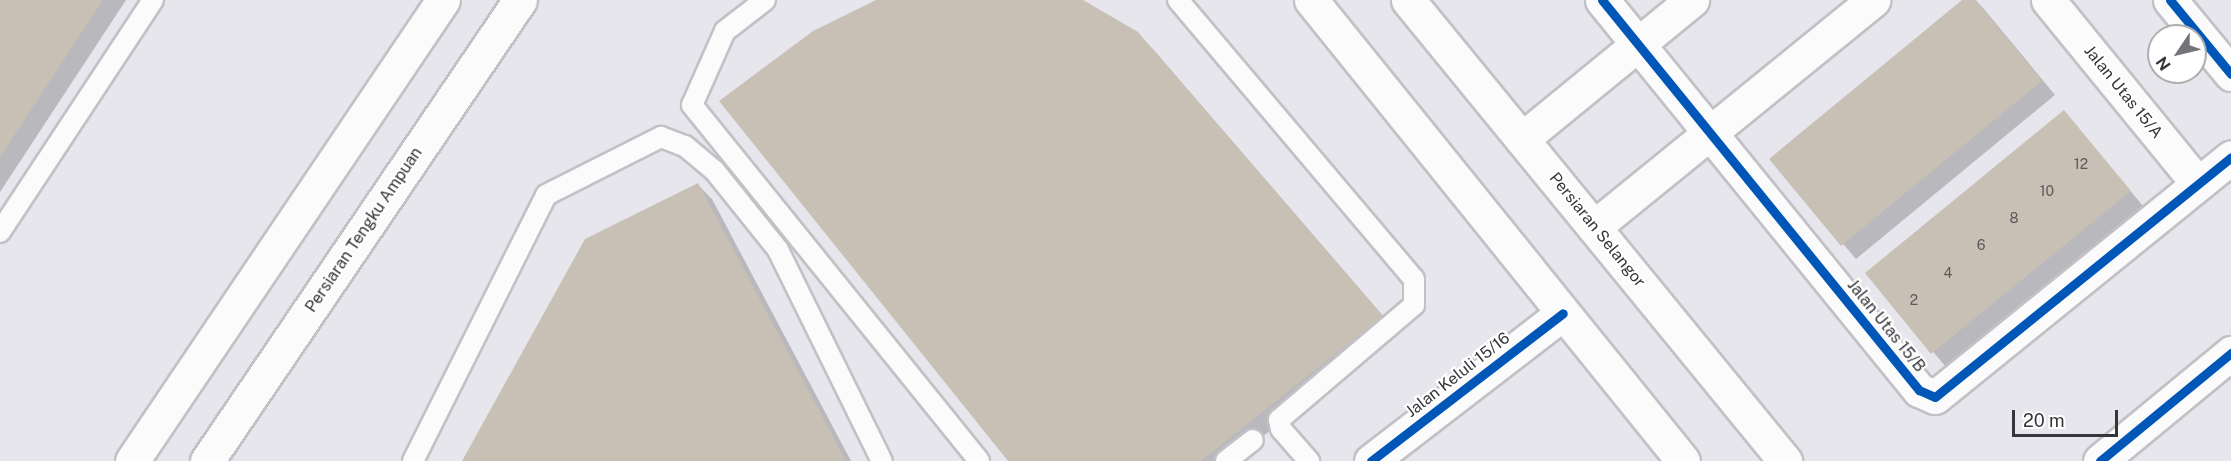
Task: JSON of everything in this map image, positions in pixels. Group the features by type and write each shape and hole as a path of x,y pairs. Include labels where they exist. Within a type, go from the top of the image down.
{"main road":[{"path":"132,461 443,0"},
{"name":"Persiaran Tengku Ampuan","path":"207,461 520,0"},
{"path":"1311,0 1683,461"},
{"name":"Persiaran Selangor","path":"1408,0 1785,461"},
{"name":"Jalan Utas 15/B","path":"1602,0 1919,390 1935,397 2231,157"},
{"path":"1522,139 1692,0"},
{"path":"1594,227 1873,0"},
{"name":"Jalan Utas 15/A","path":"2048,0 2198,184"},
{"path":"2170,0 2231,74"},
{"name":"Jalan Keluli 15/16","path":"1371,461 1563,313"},
{"path":"2100,461 2231,353"}],"lane":[{"path":"0,232 153,0"},
{"path":"765,0 725,31 693,105 979,461"},
{"path":"1178,0 1414,279 1414,305 1279,420 1281,429 1309,461"},
{"path":"412,461 546,195 662,137 685,146 714,170 778,249 882,461"},
{"path":"1226,461 1253,440"}],"building":[{"path":"0,0 103,0 0,157"},
{"path":"876,0 1083,0 1138,32 1383,316 1201,461 1008,461 719,101 813,31"},
{"path":"1962,0 1976,0 2042,81 1841,246 1769,159"},
{"path":"2064,110 2131,191 1931,354 1865,273"},
{"path":"698,183 846,461 462,461 585,239"}],"cycle path":[{"path":"1602,0 1919,390 1935,397 2231,157"},
{"path":"2170,0 2231,74"},
{"path":"1371,461 1563,313"},
{"path":"2100,461 2231,353"}]}
